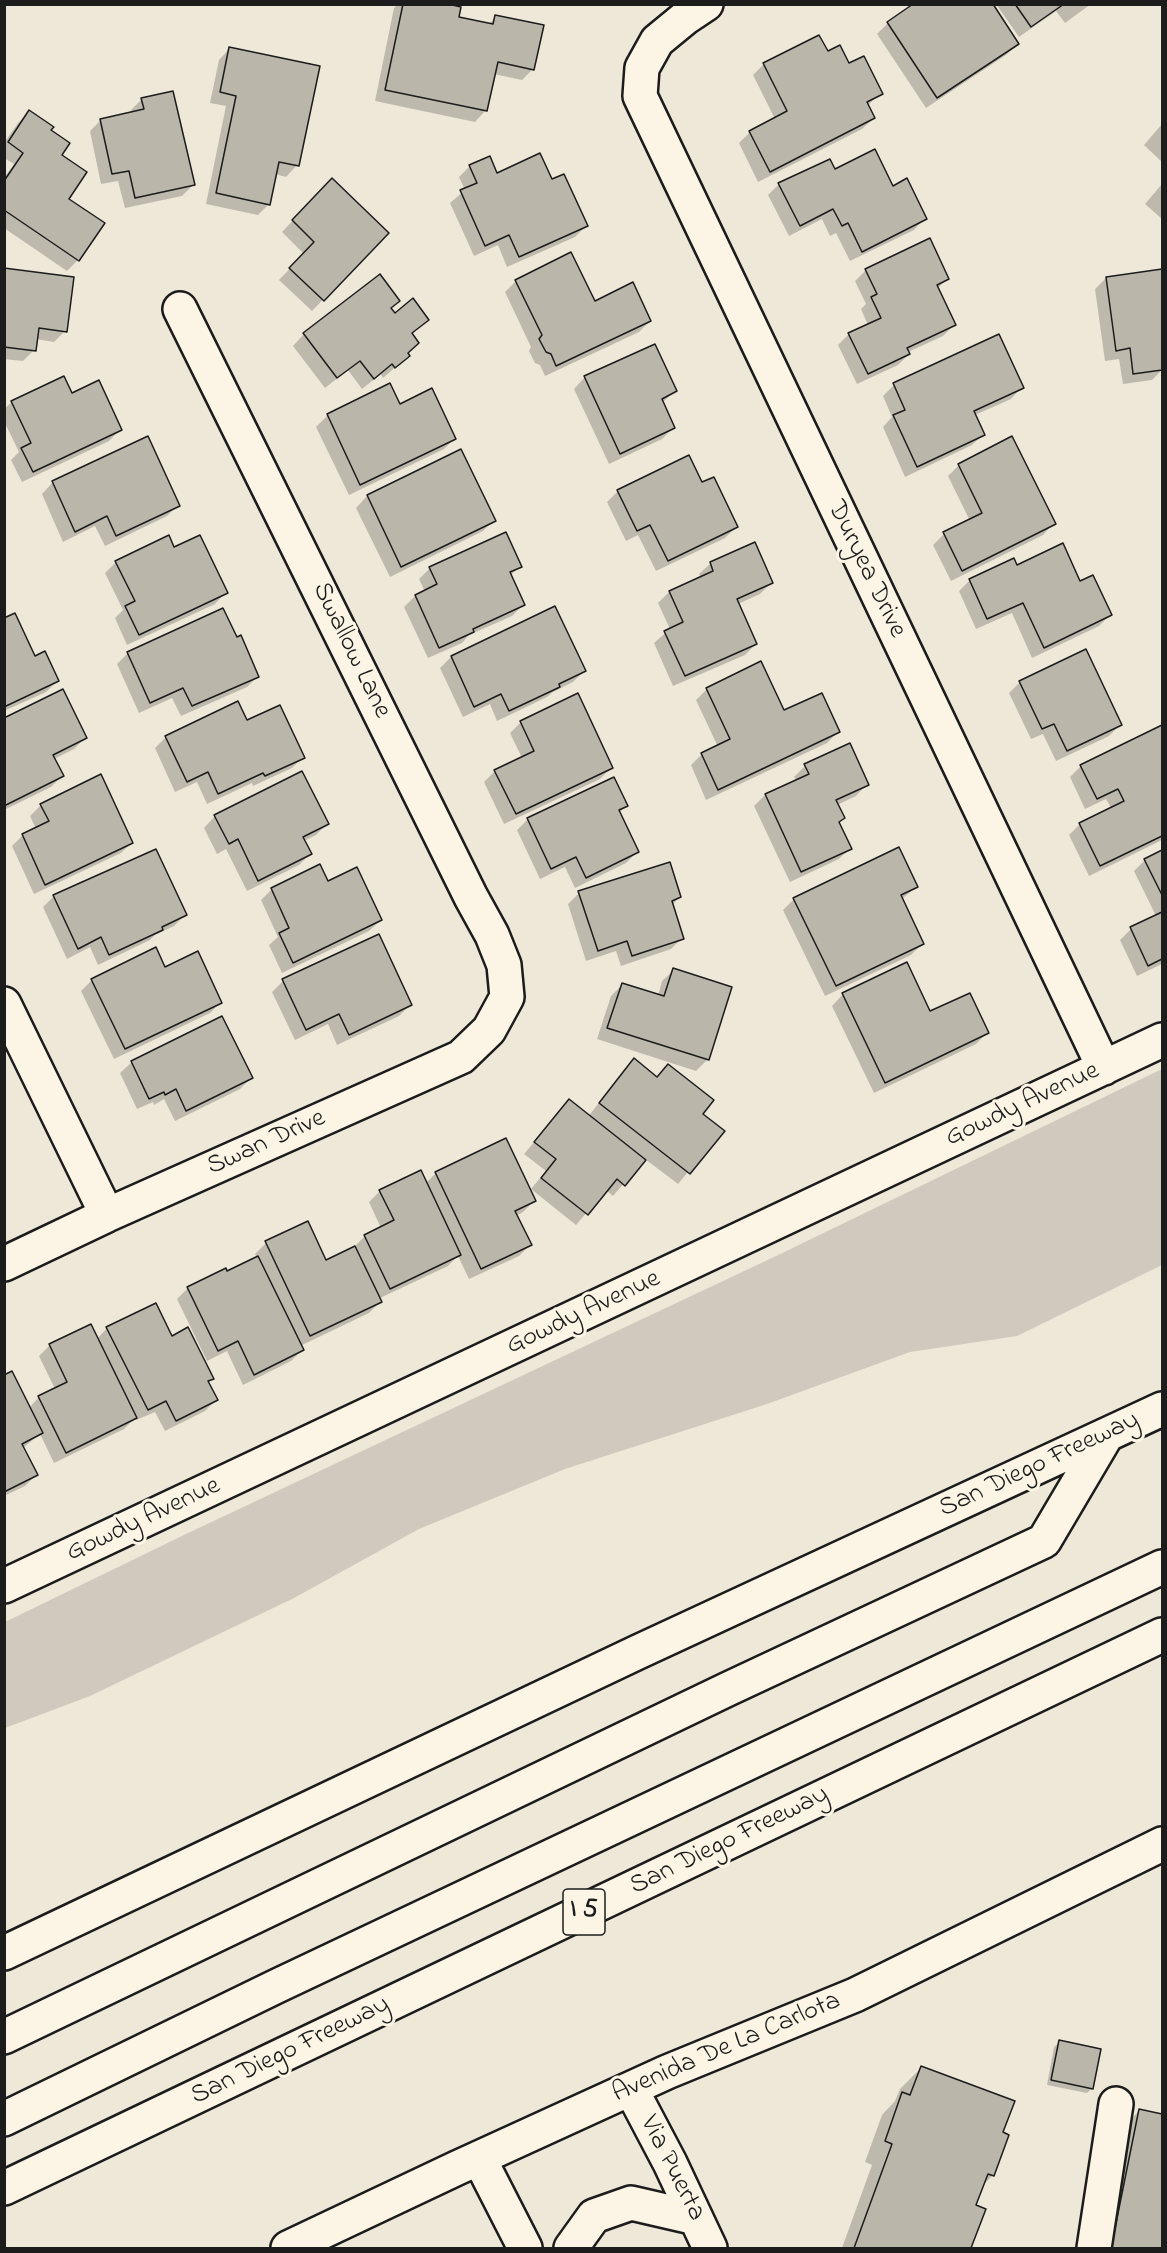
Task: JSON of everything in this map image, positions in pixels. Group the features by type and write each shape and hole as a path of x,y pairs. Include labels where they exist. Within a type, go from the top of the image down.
{"main road":[{"name":"Duryea Drive","path":"706,4 657,41 649,52 642,68 640,96 1104,1068"},
{"name":"Swallow Lane","path":"180,309 471,897 492,935 504,965 507,997"},
{"name":"Swan Drive","path":"4,1264 107,1215 461,1057 489,1030 507,997"},
{"path":"4,1004 107,1215"},
{"name":"Gowdy Avenue","path":"4,1586 1162,1040"},
{"name":"San Diego Freeway","path":"4,1953 639,1652 1162,1409"},
{"path":"4,2037 728,1689 1044,1541 1106,1436"},
{"path":"4,2118 277,1986 1162,1567"},
{"name":"San Diego Freeway","path":"4,2188 1162,1635"},
{"name":"Avenida De La Carlota","path":"288,2248 631,2089 855,1995 1162,1844"},
{"name":"Via Puerta","path":"631,2089 710,2248"},
{"path":"1094,2248 1116,2104"},
{"path":"479,2158 525,2248"},
{"path":"571,2248 594,2216 631,2203 696,2218"}],"shaded area":[{"path":"1162,1069 1162,1265 1017,1336 910,1352 767,1404 565,1469 419,1529 294,1598 90,1696 5,1728 5,1622 186,1534 774,1257"}],"building":[{"path":"403,4 448,4 461,7 459,17 493,24 495,15 544,25 534,70 498,62 487,111 385,90"},
{"path":"913,4 993,4 1019,44 937,98 887,22"},
{"path":"1015,4 1064,4 1031,27"},
{"path":"819,35 828,51 840,45 849,63 864,56 883,94 867,102 875,118 770,172 749,131 787,111 763,63"},
{"path":"229,47 320,66 299,166 279,162 270,205 216,193 236,96 220,92"},
{"path":"173,91 195,185 135,198 129,171 112,174 100,119 144,109 141,98"},
{"path":"29,110 54,127 51,130 70,143 62,155 87,172 69,199 105,223 79,261 4,210 4,181 23,153 8,142"},
{"path":"875,149 893,186 907,178 927,219 862,252 848,223 842,226 833,209 800,226 778,183 830,159 835,169"},
{"path":"540,153 552,179 564,174 588,226 519,257 509,235 485,246 460,190 477,183 469,165 490,156 497,173"},
{"path":"332,178 389,233 324,301 289,268 314,242 292,220"},
{"path":"930,238 949,279 937,285 956,325 907,348 910,354 868,374 848,333 881,318 871,297 877,294 865,269"},
{"path":"571,252 595,301 633,282 651,321 556,366 551,354 546,352 539,339 542,335 515,280"},
{"path":"4,268 74,277 67,332 39,328 36,351 4,347"},
{"path":"1162,269 1162,370 1133,374 1130,348 1116,351 1106,277"},
{"path":"380,274 400,301 391,308 395,313 413,298 429,320 412,333 419,343 408,353 410,356 395,368 392,364 374,379 360,361 337,378 303,333"},
{"path":"999,334 1024,388 974,411 985,435 917,467 893,415 905,410 893,383"},
{"path":"655,344 677,391 662,399 675,428 620,454 584,376"},
{"path":"64,376 72,393 99,380 122,430 33,472 21,448 31,443 11,401"},
{"path":"390,383 400,404 432,388 456,439 360,485 327,414"},
{"path":"148,436 180,506 116,536 107,516 75,532 52,481"},
{"path":"1012,436 1056,524 962,571 943,532 982,513 958,464"},
{"path":"461,449 496,521 401,567 367,495"},
{"path":"689,455 702,482 714,477 738,527 668,561 650,525 637,531 617,490"},
{"path":"506,532 522,567 510,572 525,605 439,648 415,595 437,584 429,567"},
{"path":"169,535 174,547 200,535 228,593 139,635 125,606 135,601 115,561"},
{"path":"755,542 773,583 737,599 757,644 685,676 664,631 683,622 669,591 713,571 710,562"},
{"path":"1063,543 1080,581 1093,575 1112,615 1044,648 1023,603 987,619 969,579 1014,558 1017,565"},
{"path":"555,606 586,671 559,684 560,687 509,711 501,694 474,707 451,656"},
{"path":"223,608 237,637 241,635 259,677 192,706 183,688 150,703 127,652"},
{"path":"15,613 35,656 45,651 59,681 4,707 4,618"},
{"path":"1086,649 1122,725 1067,751 1054,724 1042,729 1019,681"},
{"path":"761,661 784,710 822,693 840,732 718,790 701,753 730,739 706,688"},
{"path":"63,689 87,738 53,755 64,776 4,806 4,718"},
{"path":"578,693 613,768 516,814 494,770 534,751 520,721"},
{"path":"238,701 247,720 280,705 305,758 265,776 263,773 218,794 208,772 187,782 165,736"},
{"path":"1162,725 1162,836 1100,866 1079,823 1124,801 1118,789 1097,799 1080,765"},
{"path":"850,743 869,785 836,800 845,818 839,822 852,849 801,872 765,794 809,774 804,764"},
{"path":"302,771 329,824 303,837 312,854 258,881 238,839 229,844 214,815"},
{"path":"101,774 133,843 45,885 22,834 49,821 40,804"},
{"path":"614,777 628,806 619,810 639,852 586,878 576,857 551,869 527,818"},
{"path":"899,847 918,887 901,895 924,944 836,986 793,898"},
{"path":"156,849 187,915 162,927 163,930 109,955 101,937 78,949 53,895"},
{"path":"1162,850 1162,895 1144,859"},
{"path":"670,862 681,897 672,901 684,939 632,956 627,941 598,951 578,891"},
{"path":"320,864 328,881 357,867 382,920 293,963 279,933 289,928 271,888"},
{"path":"1162,912 1162,959 1148,966 1130,927"},
{"path":"379,934 412,1005 349,1035 339,1014 306,1030 282,979"},
{"path":"156,947 165,967 198,951 222,1003 125,1049 91,979"},
{"path":"907,962 930,1011 970,993 989,1033 885,1083 842,993"},
{"path":"673,968 732,987 709,1060 607,1028 622,983 664,996"},
{"path":"222,1016 253,1078 186,1111 176,1089 165,1095 164,1092 149,1099 131,1061"},
{"path":"634,1058 657,1077 668,1064 714,1100 703,1114 725,1131 690,1174 599,1103"},
{"path":"569,1099 646,1160 625,1186 617,1179 588,1215 541,1178 556,1159 534,1142"},
{"path":"506,1138 536,1201 515,1211 532,1245 481,1269 435,1172"},
{"path":"421,1170 461,1255 390,1289 364,1235 394,1220 379,1190"},
{"path":"308,1221 326,1260 355,1246 382,1302 310,1336 265,1241"},
{"path":"258,1256 304,1350 254,1375 238,1341 218,1351 187,1287 226,1268 227,1271"},
{"path":"156,1303 172,1336 188,1327 214,1379 208,1381 218,1400 176,1421 166,1401 148,1410 106,1327"},
{"path":"91,1324 137,1418 66,1453 38,1396 67,1382 49,1344"},
{"path":"12,1371 43,1433 22,1444 38,1475 4,1492 4,1375"},
{"path":"1059,2040 1101,2049 1093,2089 1051,2080"},
{"path":"921,2066 1015,2101 1003,2132 1009,2135 994,2176 988,2174 976,2205 986,2209 971,2248 854,2248 892,2144 885,2141 902,2092 910,2095"},
{"path":"1139,2109 1162,2114 1162,2248 1111,2248"}]}
